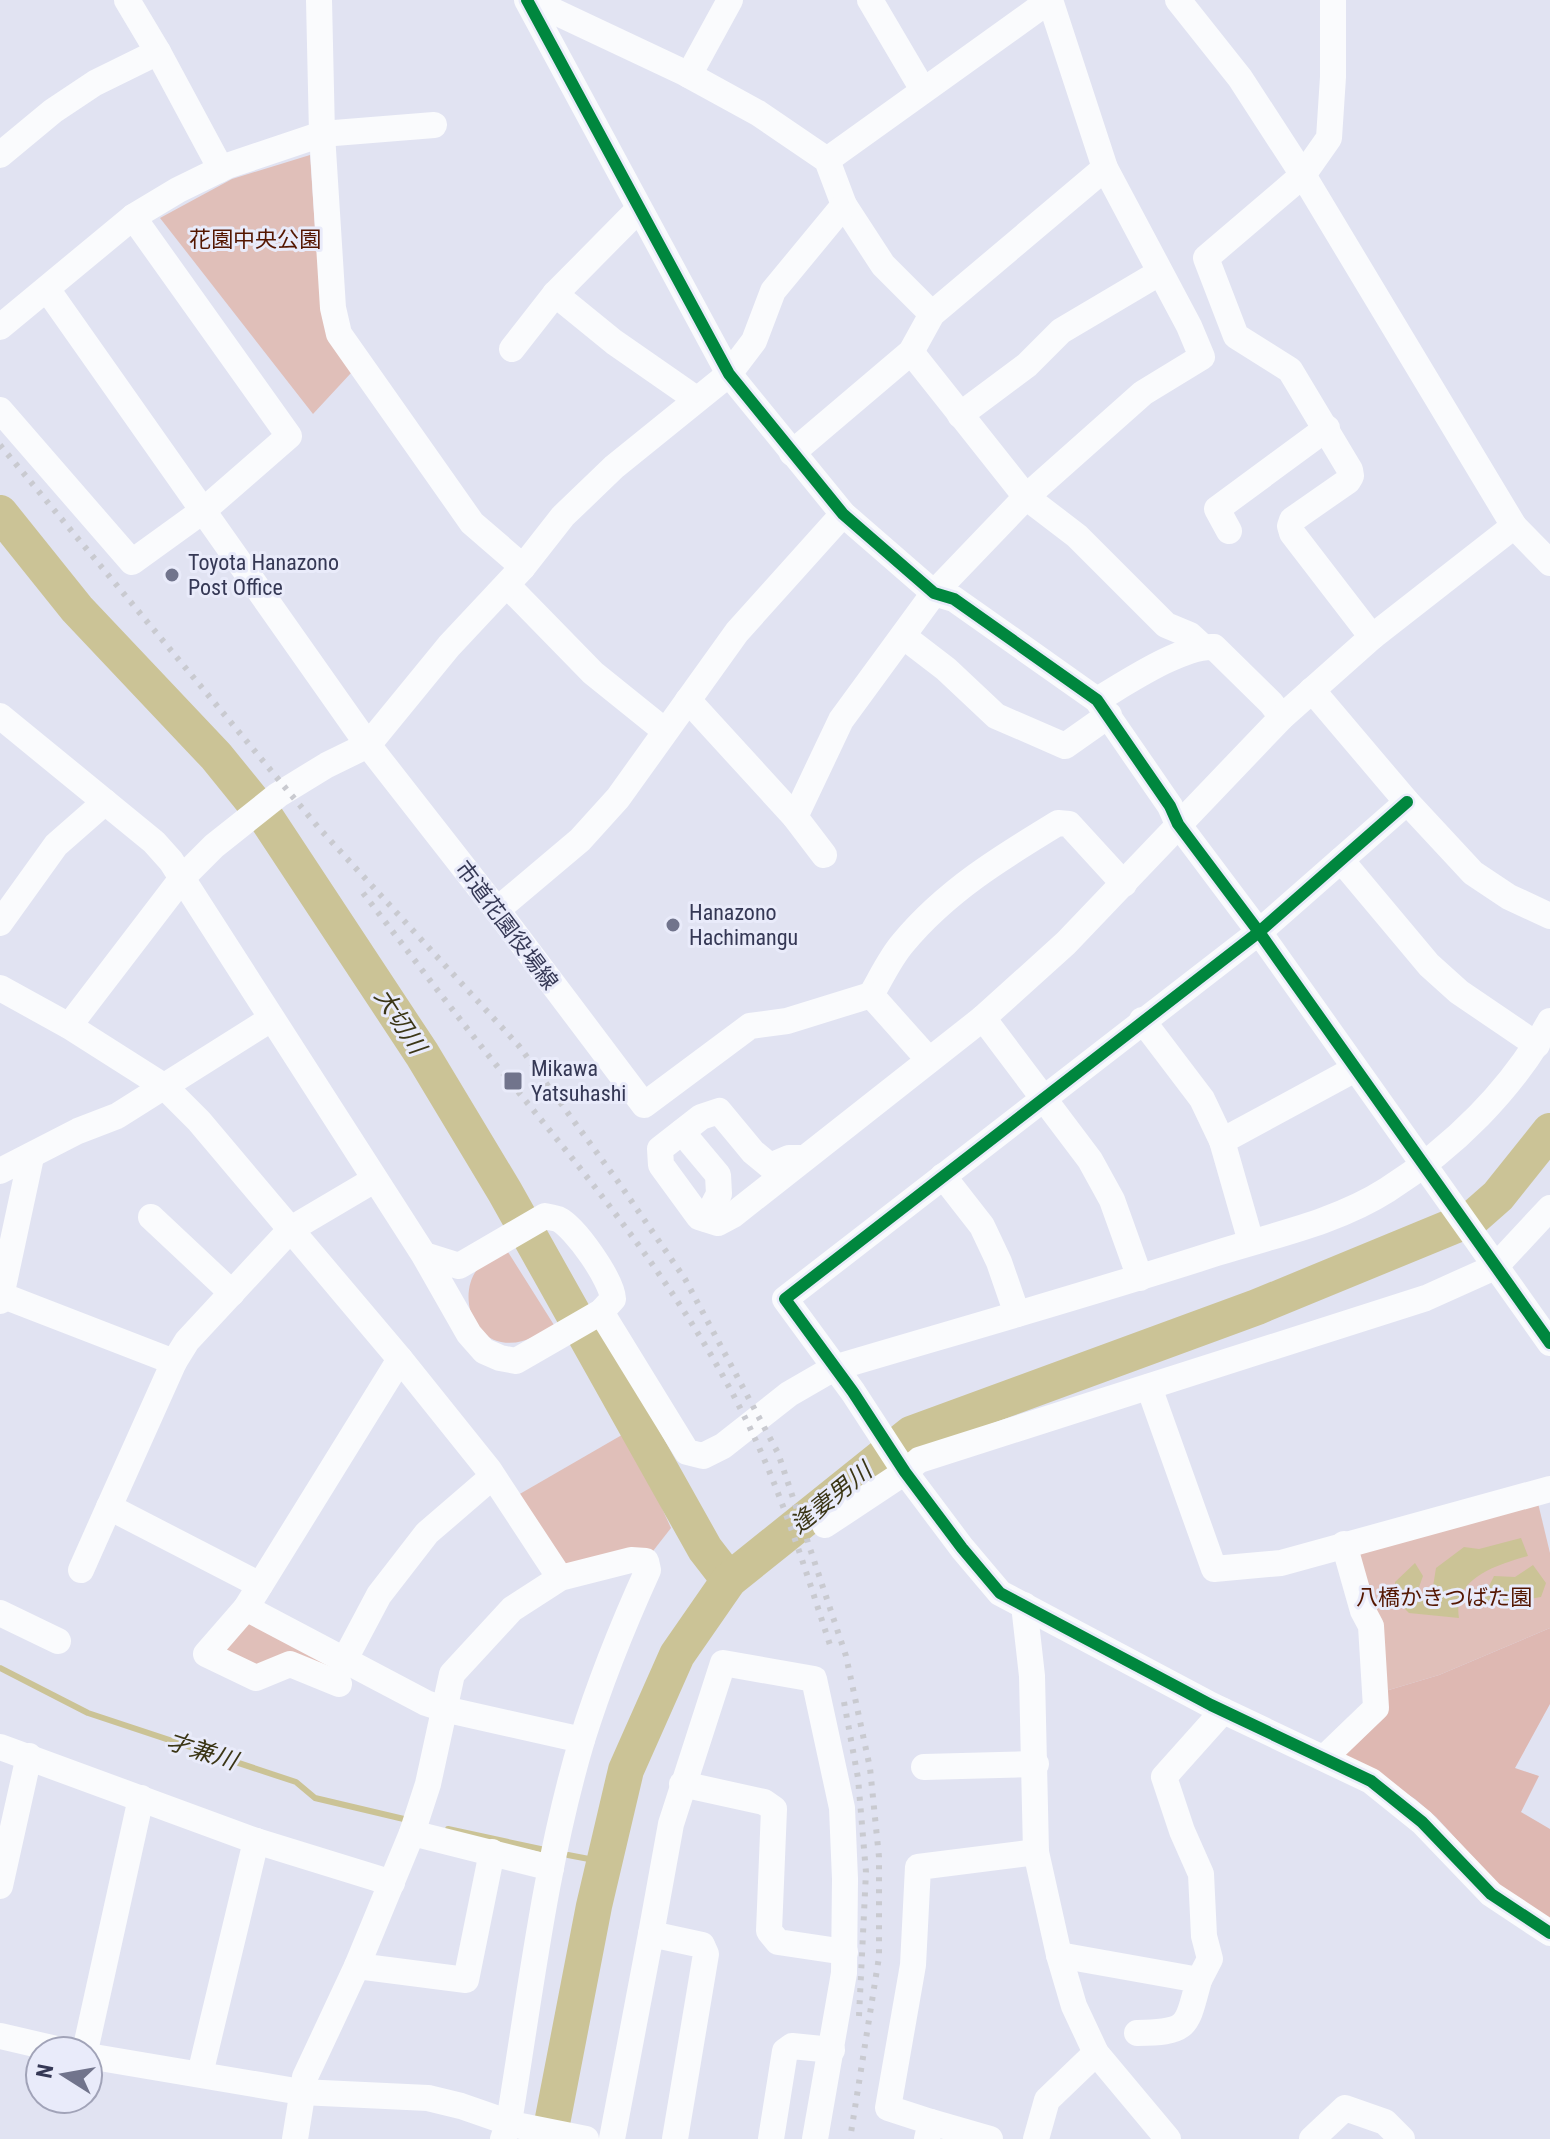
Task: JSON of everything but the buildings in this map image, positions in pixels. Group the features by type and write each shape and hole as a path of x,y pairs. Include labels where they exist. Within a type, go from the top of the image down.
{"street":[{"path":"127,0 158,52 219,170"},
{"path":"319,0 322,134 333,308 339,334 472,523 593,673 665,731"},
{"path":"528,0 689,75 758,113 827,160 844,205 883,265 932,314"},
{"path":"528,0 729,374 843,514 934,593 954,599 1103,708 1170,806 1178,824 1259,932 1550,1343"},
{"path":"689,75 730,0"},
{"path":"870,0 923,90"},
{"path":"827,160 1050,0 1105,168 1189,326 1202,357"},
{"path":"1178,0 1240,78 1303,175 1514,526 1550,563"},
{"path":"1333,0 1329,138 1303,175 1206,258 1236,336 1290,370 1327,428 1351,476 1292,520 1290,526 1292,533 1372,637"},
{"path":"0,155 53,111 95,83 158,52"},
{"path":"0,327 133,217 219,170 322,134 434,125"},
{"path":"792,453 911,352 932,314 1105,168"},
{"path":"69,1026 183,877 214,846 278,795 327,765 368,745 449,646 515,576 563,516 614,467 729,374 754,341 773,291 844,205"},
{"path":"512,349 555,294 639,209"},
{"path":"0,410 132,562 204,510 289,436 133,217"},
{"path":"960,415 1027,365 1061,331 1159,273"},
{"name":"市道花園役場線","path":"47,289 368,745 644,1105 750,1026 787,1021 871,995"},
{"path":"555,294 614,342 696,399"},
{"path":"795,817 841,720 934,593 1026,497 1143,393 1236,336"},
{"path":"911,352 1026,497 1077,536 1166,625 1190,635 1202,646"},
{"path":"1229,531 1217,509 1327,428"},
{"path":"497,910 580,840 618,798 737,632 843,514"},
{"path":"767,1178 753,1152 719,1111 701,1117 660,1149 661,1165 699,1217 718,1223 733,1215 767,1178 805,1158 983,1018 1066,943 1282,717 1372,637 1514,526"},
{"path":"903,636 957,678 996,716 1065,746 1146,670 1202,646 1214,647 1282,717"},
{"path":"1312,690 1407,802 1473,873 1509,897 1550,916"},
{"path":"688,700 795,817 824,855"},
{"path":"0,716 154,842 183,877 424,1255 469,1334 484,1351 516,1361 601,1312 613,1299 612,1288 576,1235 560,1220 545,1216 459,1266 424,1255"},
{"path":"0,923 56,845 105,802"},
{"path":"1407,802 1259,932 785,1299 962,1548 1000,1593 1223,1711 1371,1781 1422,1822 1491,1894 1550,1933"},
{"path":"929,1060 871,995 902,944 942,902 994,862 1058,823 1069,824 1124,884"},
{"path":"1341,860 1429,965 1459,992 1537,1045"},
{"path":"0,988 69,1026 165,1087 199,1121 400,1359 492,1477 560,1578"},
{"path":"983,1018 1090,1160 1112,1200 1140,1278"},
{"path":"0,1171 78,1131 117,1116 271,1019"},
{"path":"1142,1020 1202,1099 1222,1141 1251,1242"},
{"path":"601,1312 687,1452 703,1456 723,1446 789,1394 834,1368 1140,1278 1334,1216 1385,1191 1422,1165 1487,1110 1537,1045 1550,1021"},
{"path":"1222,1141 1355,1069"},
{"path":"682,1132 718,1175 719,1194 706,1219"},
{"path":"31,1157 1,1298 174,1362"},
{"path":"943,1176 982,1226 999,1262 1017,1314"},
{"path":"81,1570 174,1362 187,1341 291,1229 374,1180"},
{"path":"825,1525 903,1467 919,1460 1426,1298 1491,1262 1550,1208"},
{"path":"151,1217 232,1293"},
{"path":"452,1304 459,1266"},
{"path":"400,1359 246,1608 206,1654 256,1678 290,1664 342,1672 444,1709 582,1740"},
{"path":"1149,1387 1214,1569 1281,1563 1550,1489"},
{"path":"342,1672 379,1595 427,1533 492,1477"},
{"path":"109,1507 260,1585"},
{"path":"1324,1758 1376,1708 1371,1626 1363,1611 1344,1544"},
{"path":"295,2139 305,2077 357,1966 412,1833 428,1784 452,1674 512,1609 560,1578 631,1560 646,1561 648,1570 623,1626 582,1740 551,1868 509,2129"},
{"path":"1024,1605 1032,1676 1036,1852 1059,1955 1074,2006 1096,2053 1165,2138"},
{"path":"246,1608 342,1672"},
{"path":"0,1613 58,1641"},
{"path":"612,2139 671,1824 723,1663 814,1679 842,1808 844,1973 815,2139"},
{"path":"1137,2033 1177,2030 1188,2020 1199,1980 1210,1959 1204,1936 1201,1874 1182,1831 1164,1777 1223,1711"},
{"path":"0,1747 256,1841 392,1883"},
{"path":"0,1886 29,1756"},
{"path":"924,1767 1036,1764"},
{"path":"682,1784 764,1802 774,1809 768,1925 771,1935 778,1942 845,1952"},
{"path":"91,2035 141,1798"},
{"path":"412,1833 551,1868"},
{"path":"200,2074 256,1841"},
{"path":"357,1966 466,1980 492,1852"},
{"path":"990,2139 929,2131 888,2108 913,1965 918,1867 1036,1852"},
{"path":"651,1934 702,1945 706,1954 675,2139"},
{"path":"1059,1955 1199,1980"},
{"path":"0,2036 24,2042"},
{"path":"771,2139 785,2051 792,2046 832,2050"},
{"path":"1036,2139 1047,2100 1096,2053"},
{"path":"104,2056 301,2092 428,2098 509,2129 586,2139"},
{"path":"1312,2139 1345,2108 1385,2122 1402,2139"}],"green space":[{"name":"花園中央公園","path":"310,155 315,229 351,373 313,414 160,218 232,179"},
{"path":"508,1252 554,1325 529,1339 509,1343 490,1338 481,1331 474,1321 469,1299 473,1276 480,1266"},
{"path":"627,1432 671,1528 653,1551 563,1570 518,1495"},
{"name":"八橋かきつばた園","path":"1537,1499 1550,1553 1550,1628 1439,1675 1382,1692 1355,1562 1362,1548"},
{"path":"247,1614 345,1668 257,1674 214,1653"}],"shaded area":[{"path":"1521,1538 1528,1556 1491,1569 1470,1583 1462,1593 1459,1618 1409,1613 1396,1600 1395,1582 1415,1563 1423,1576 1418,1590 1431,1599 1436,1568 1464,1547 1479,1549"},
{"path":"1533,1565 1546,1583 1541,1597 1496,1605 1483,1598 1494,1576 1515,1577"},
{"path":"1550,1628 1550,1704 1515,1768 1539,1776 1521,1812 1550,1829 1550,1920 1505,1892 1436,1817 1415,1799 1340,1752 1382,1692 1439,1675"}],"waterway":[{"name":"大切川","path":"0,513 77,609 216,756 267,819 422,1054 505,1192 705,1549 729,1580"},
{"name":"逢妻男川","path":"549,2139 594,1906 626,1770 677,1655 729,1580 911,1434 1257,1307 1473,1218 1498,1196 1550,1131"},
{"name":"才兼川","path":"0,1668 88,1713 296,1782 315,1798 408,1820"},
{"name":"才兼川","path":"448,1829 545,1850"},
{"name":"才兼川","path":"568,1855 589,1859 602,1871"}],"railway":[{"path":"0,445 318,827 519,1046 685,1279 778,1453 846,1656 870,1768 879,1857 879,1957 850,2139"},
{"path":"363,893 595,1187 685,1313 737,1402 766,1463 832,1651"},
{"path":"844,1702 858,1778 866,1872 859,2016"}],"cycle path":[{"path":"527,0 729,374 843,514 934,593 954,599 1097,700 1170,806 1178,824 1259,932 1550,1343"},
{"path":"1407,802 1259,932 785,1299 853,1392 905,1472 1000,1593 1211,1705 1371,1781 1422,1822 1491,1894 1550,1933"}],"place":[{"name":"Toyota Hanazono Post Office","path":"172,575"},
{"name":"Hanazono Hachimangu","path":"673,925"},
{"name":"Mikawa Yatsuhashi","path":"513,1081"}]}
